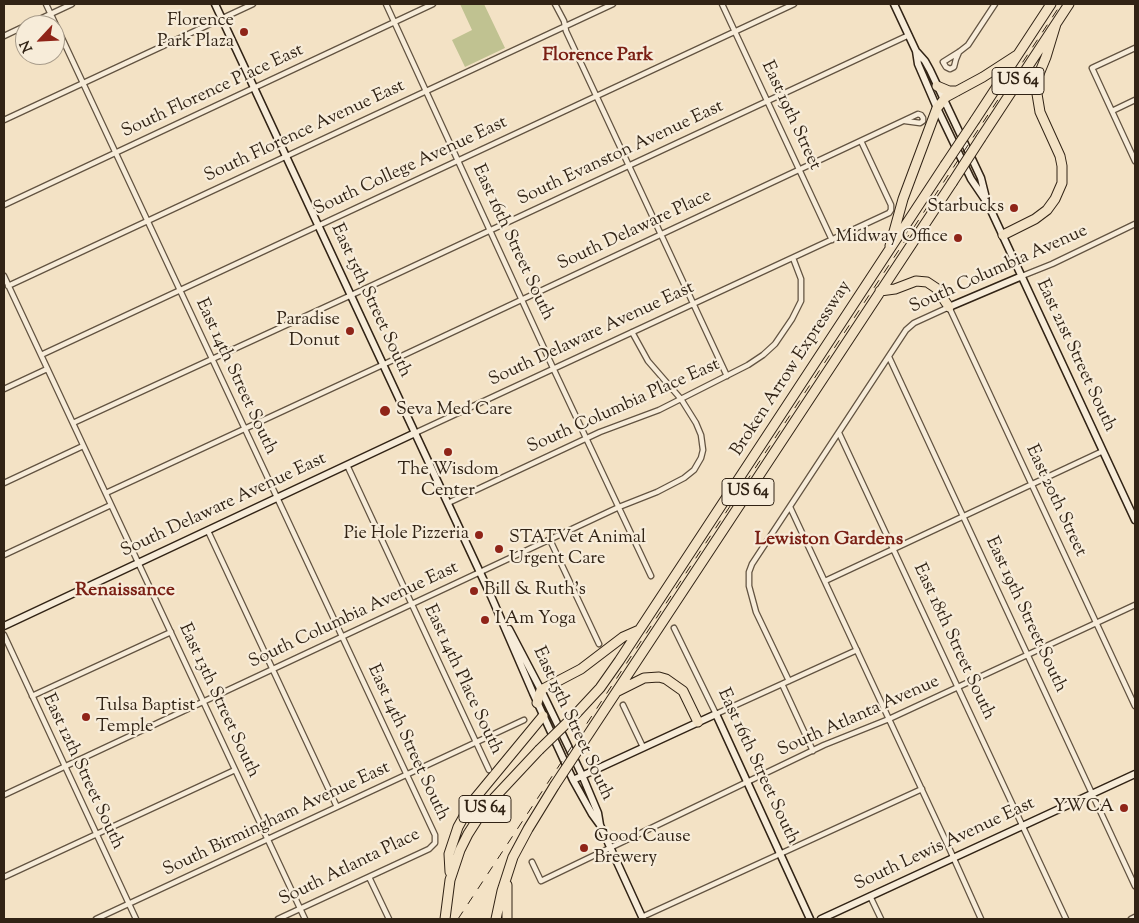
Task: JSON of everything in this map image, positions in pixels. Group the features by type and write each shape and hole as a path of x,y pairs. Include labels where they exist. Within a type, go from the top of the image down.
{"highway":[{"name":"Broken Arrow Expressway","path":"445,919 450,880 460,850 476,821 495,796 600,688 1051,4"},
{"name":"Broken Arrow Expressway","path":"496,919 507,874 521,842 555,784 1069,4"},
{"path":"1002,235 1042,215 1056,199 1062,183 1060,156 1040,112 1037,96 1037,79 1056,24"},
{"path":"889,251 903,199 937,108 944,100 957,91 1017,55"},
{"path":"938,86 949,91 957,91"},
{"path":"880,290 895,289 916,281 927,282 936,288 949,307"},
{"path":"537,703 541,690 581,669 623,637 639,630"},
{"path":"616,692 644,678 659,677 666,679 683,691 698,722"},
{"path":"450,880 449,854 458,828 472,802 543,716"},
{"path":"507,874 507,919"}],"main road":[{"name":"East 15th Street South","path":"215,4 498,611 543,716 574,780 600,825 643,918"},
{"name":"East 21st Street South","path":"894,4 916,51 918,64 937,108 971,179 988,204"},
{"name":"East 21st Street South","path":"916,51 925,61 938,86 981,178 988,204 1135,520"},
{"name":"South Columbia Avenue","path":"949,307 1022,276"},
{"name":"South Delaware Avenue East","path":"4,626 415,433"},
{"name":"East 15th Street South","path":"498,611 541,690 582,776 598,813 600,825"},
{"path":"574,780 716,714"},
{"name":"East 16th Street South","path":"716,714 810,919"},
{"name":"South Lewis Avenue East","path":"821,919 1135,774"}],"street":[{"name":"East 14th Street South","path":"46,4 435,835 435,843"},
{"path":"50,14 72,4"},
{"path":"4,120 253,4"},
{"name":"East 16th Street South","path":"386,4 651,576"},
{"name":"South Florence Place East","path":"4,205 433,4"},
{"path":"556,4 726,376"},
{"name":"South Florence Avenue East","path":"8,290 147,220 613,4"},
{"name":"East 19th Street","path":"722,4 832,240"},
{"name":"South College Avenue East","path":"41,355 794,4"},
{"path":"959,52 972,39 995,4"},
{"name":"South Evanston Avenue East","path":"72,423 909,35"},
{"path":"1135,48 1092,68 1135,161"},
{"path":"1112,111 1135,100"},
{"name":"South Delaware Place","path":"106,493 905,121"},
{"name":"South Delaware Avenue East","path":"415,433 886,215 891,210 891,205 862,141"},
{"name":"South Columbia Avenue","path":"1022,276 1031,274 1135,224"},
{"name":"South Columbia Place East","path":"448,503 586,438 645,416 748,365 770,349 780,338 798,309 801,301 802,286 799,272 792,258"},
{"name":"East 13th Street South","path":"4,276 8,290 41,355 305,919"},
{"name":"South Columbia Avenue","path":"789,681 756,612 747,578 752,564 910,326 949,307"},
{"name":"East 20th Street","path":"949,307 1135,706"},
{"path":"632,332 648,361 681,399"},
{"name":"East 19th Street South","path":"889,357 1135,886"},
{"path":"4,389 47,369"},
{"name":"South Columbia Avenue East","path":"4,795 684,478 699,465 703,450 696,423 681,399"},
{"name":"East 18th Street South","path":"839,433 1066,919"},
{"path":"4,483 83,446"},
{"path":"824,581 1103,451"},
{"name":"East 14th Place South","path":"347,465 489,770"},
{"path":"4,555 111,505"},
{"path":"790,507 981,919"},
{"path":"208,531 338,807"},
{"path":"550,540 598,644"},
{"name":"South Atlanta Avenue","path":"532,862 541,881 813,752 889,719 1135,605"},
{"name":"East 16th Street South","path":"674,628 716,714"},
{"path":"32,696 171,632"},
{"name":"East 12th Street South","path":"4,635 136,919"},
{"path":"716,714 857,650"},
{"path":"782,684 813,752"},
{"path":"623,706 643,747"},
{"name":"South Birmingham Avenue East","path":"96,919 524,720"},
{"path":"4,877 235,770"},
{"path":"643,918 922,789"},
{"name":"South Atlanta Place","path":"278,919 429,849 435,843"},
{"path":"369,877 389,919"},
{"path":"870,896 881,919"},
{"path":"1131,919 1135,917"}],"green space":[{"path":"460,4 484,4 505,48 465,67 452,40 472,30"}],"railway":[{"path":"458,919 1061,4"}],"place":[{"name":"Florence Park Plaza","path":"244,32"},
{"name":"Starbucks","path":"1014,208"},
{"name":"Midway Office","path":"958,238"},
{"name":"Paradise Donut","path":"350,331"},
{"name":"Seva Med Care","path":"385,411"},
{"name":"The Wisdom Center","path":"448,452"},
{"name":"Pie Hole Pizzeria","path":"479,535"},
{"name":"STATVet Animal Urgent Care","path":"499,549"},
{"name":"Bill & Ruth's","path":"474,591"},
{"name":"I Am Yoga","path":"485,620"},
{"name":"Tulsa Baptist Temple","path":"86,717"},
{"name":"YWCA","path":"1124,808"},
{"name":"Good Cause Brewery","path":"584,848"}],"district":[{"name":"Florence Park","path":"598,57"},
{"name":"Lewiston Gardens","path":"829,541"},
{"name":"Renaissance","path":"125,592"}]}
